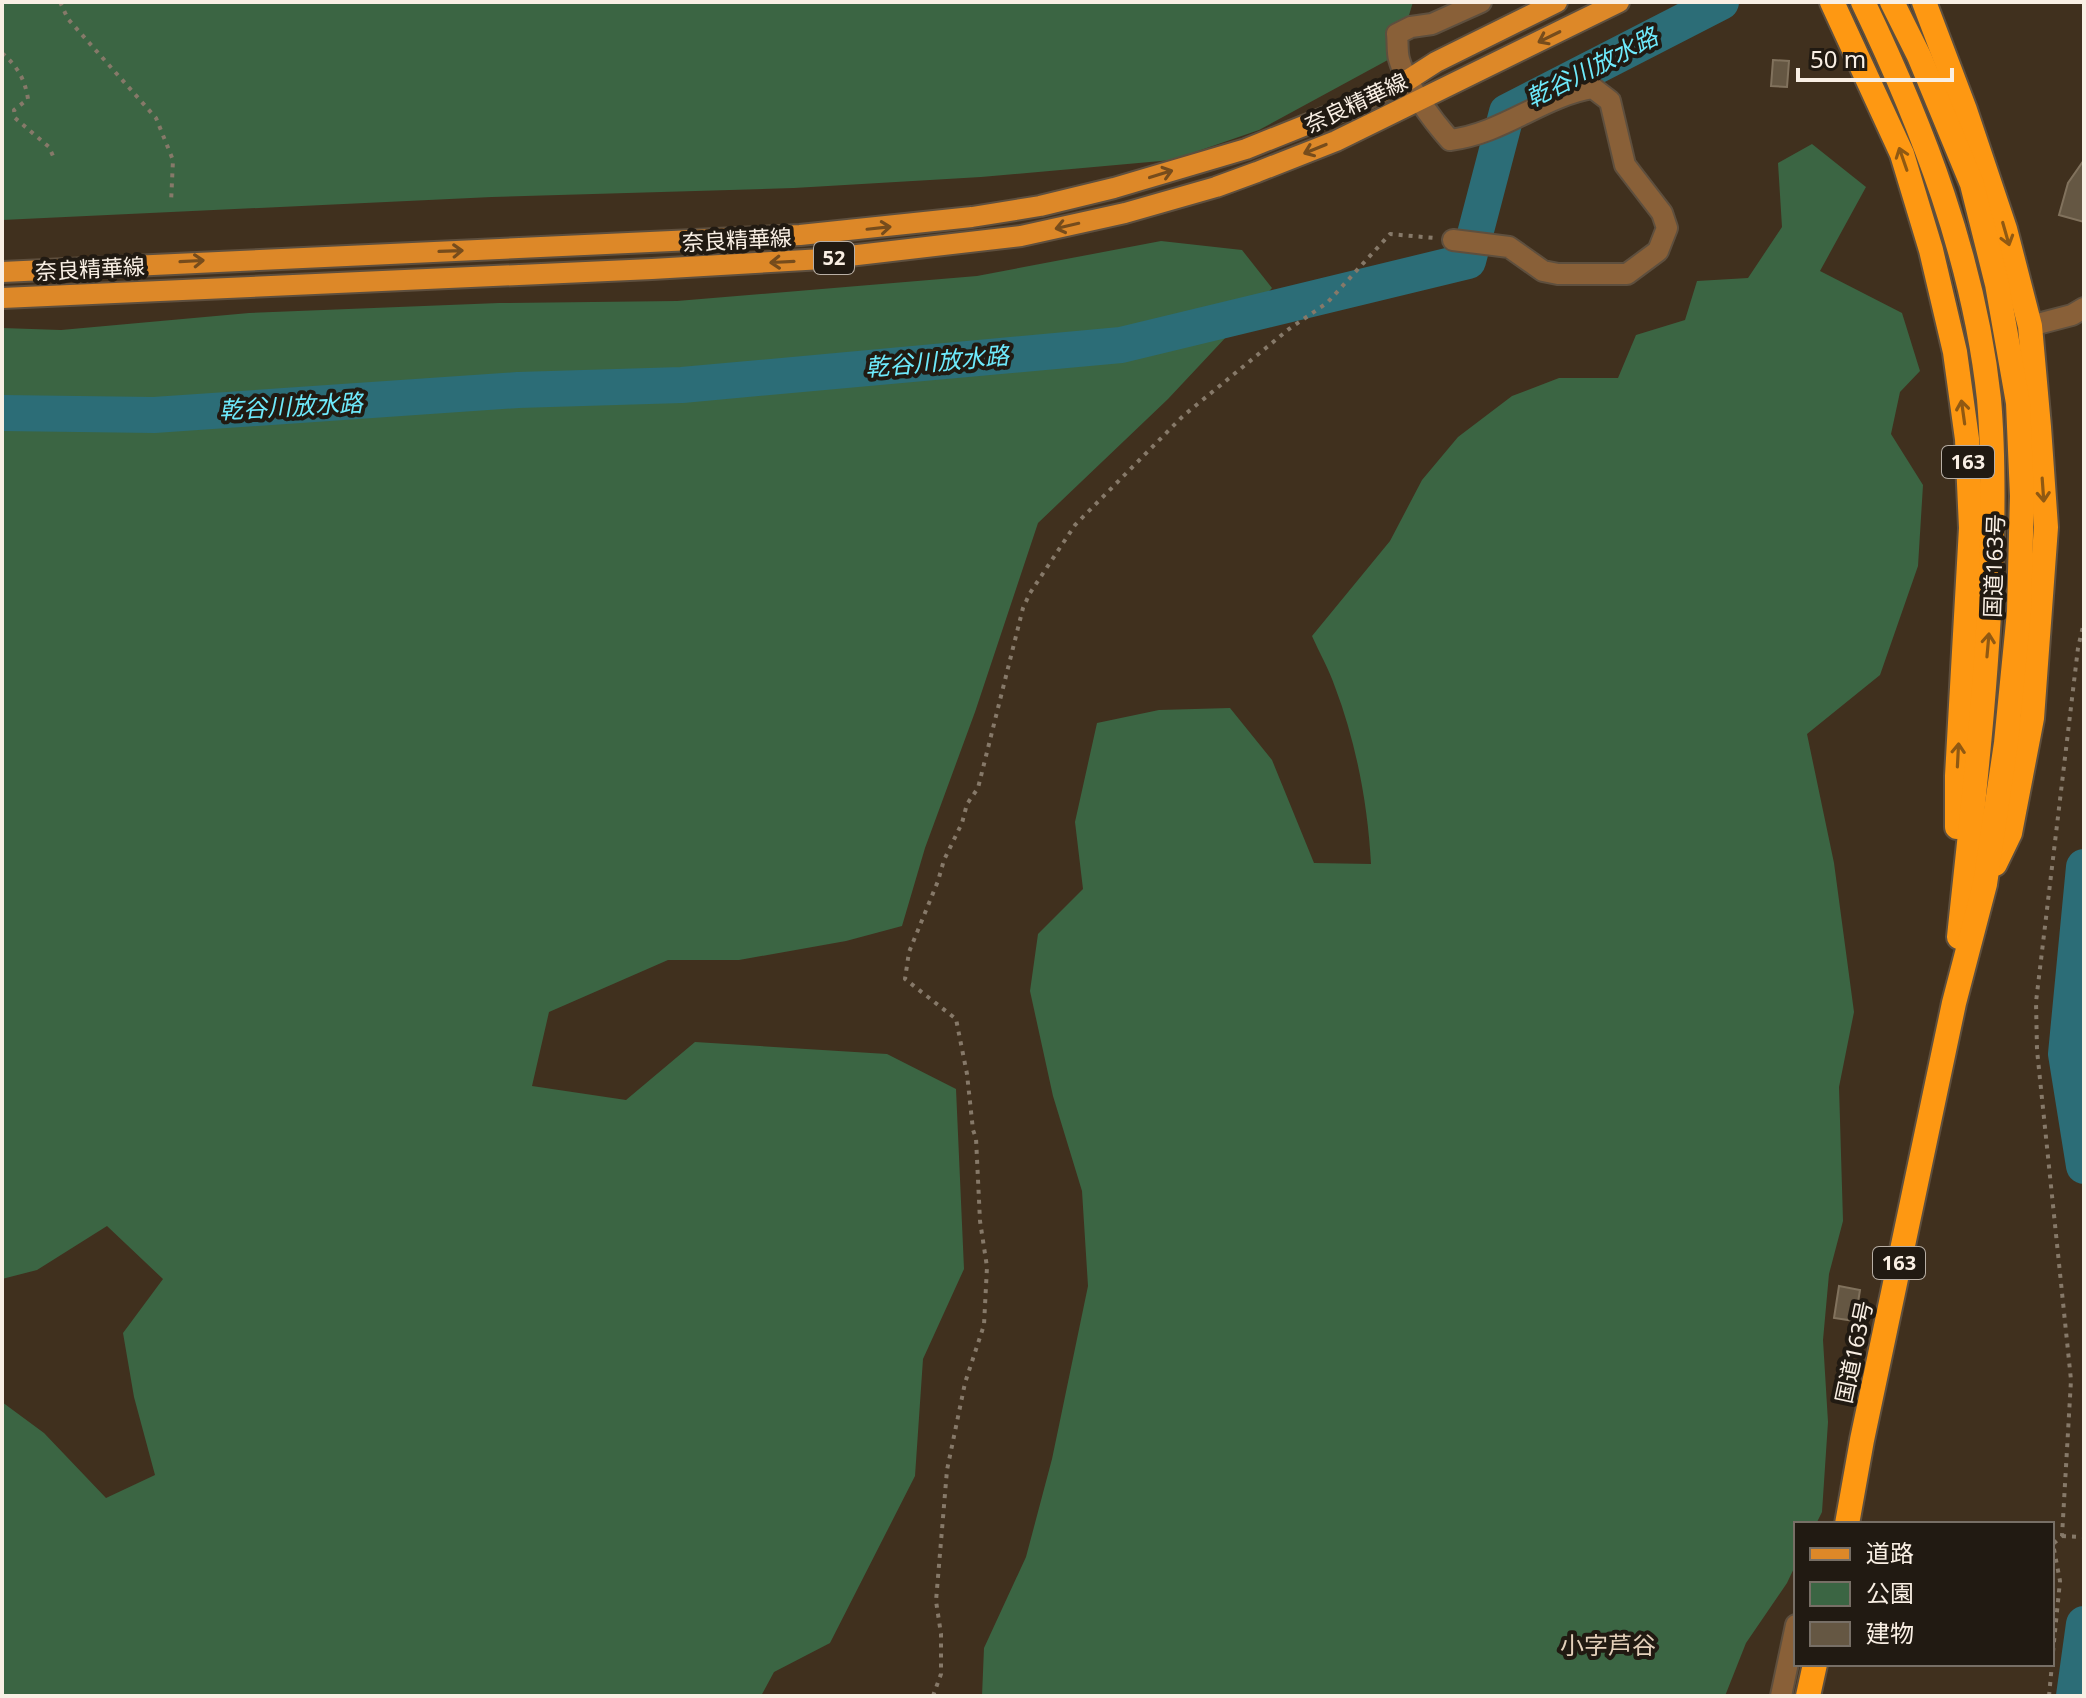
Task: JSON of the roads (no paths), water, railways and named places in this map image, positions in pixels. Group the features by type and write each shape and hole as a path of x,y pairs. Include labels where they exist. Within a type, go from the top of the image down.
{"highway":[{"name":"163","path":"1832,2 1902,154 1931,250 1955,352 1967,439 1971,528 1957,776 1958,945"},
{"name":"国道163号","path":"1863,2 1894,67 1944,195 1970,292 1989,399 1992,499 1990,610 1954,1003"},
{"name":"国道163号","path":"1847,1522 1954,1003 1985,884 2006,743 2019,612 2022,496 2018,403 1997,284 1972,184 1919,56 1892,2"},
{"path":"1924,2 2005,229 2030,326 2046,527 2032,718 2010,833 1985,884"},
{"path":"1808,1696 1815,1666"}],"main road":[{"name":"奈良精華線","path":"2,272 784,236 972,217 1040,206 1246,149 1408,80 1436,62 1557,2"},
{"name":"奈良精華線","path":"2,298 823,259 1021,236 1111,216 1216,187 1336,141 1619,2"}],"street":[{"path":"1453,240 1509,247 1543,271 1558,274 1627,274 1658,251 1667,228 1662,213 1625,165 1610,101 1593,88 1571,92 1471,138 1450,140 1437,126 1408,80 1399,58 1397,34 1411,27 1432,24 1481,2"},
{"path":"2030,326 2072,315 2084,308"},
{"path":"1781,1696 1794,1634"}],"waterway":[{"name":"乾谷川放水路","path":"2,413 154,415 518,390 682,385 1121,345 1468,261 1507,112 1721,2"},
{"path":"2084,867 2066,1054 2084,1166"},
{"path":"2074,1696 2084,1624"}],"district":[{"name":"小字芦谷","path":"1608,1646"}]}
